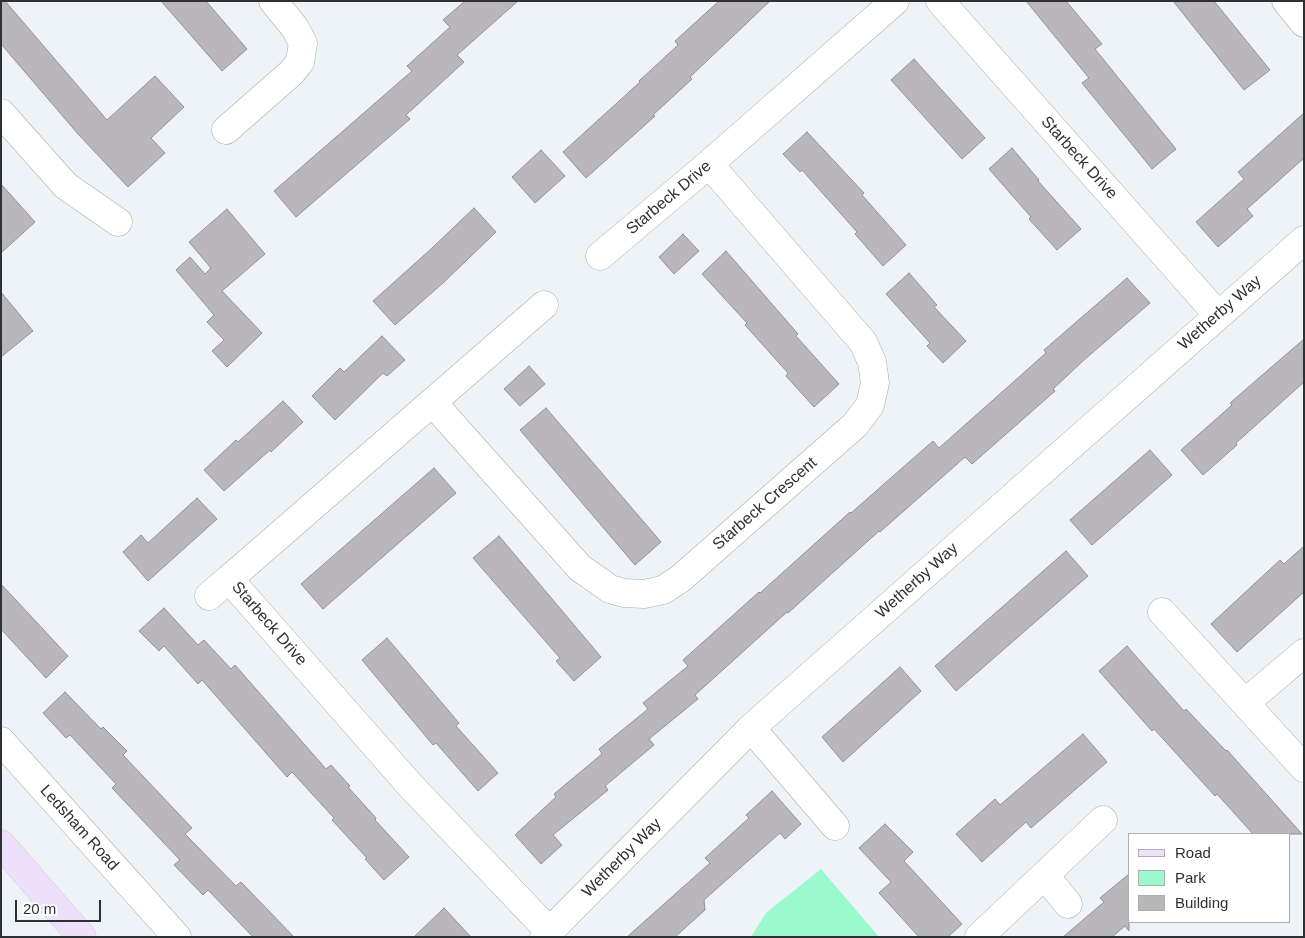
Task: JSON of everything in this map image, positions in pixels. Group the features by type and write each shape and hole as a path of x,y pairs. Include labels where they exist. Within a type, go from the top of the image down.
{"main road":[{"path":"1,844 71,933"}],"street":[{"path":"226,130 291,74 300,62 302,43 295,28 273,1"},
{"name":"Starbeck Drive","path":"600,256 709,164 895,1"},
{"name":"Starbeck Drive","path":"940,1 1218,315"},
{"path":"1286,1 1304,24"},
{"path":"1,113 66,186 118,222"},
{"name":"Starbeck Crescent","path":"433,403 586,573 610,589 624,593 644,594 663,590 680,579 855,425 870,405 875,383 872,362 863,342 709,164"},
{"name":"Wetherby Way","path":"547,934 750,728 1304,240"},
{"name":"Starbeck Drive","path":"544,305 220,588 409,784 547,934"},
{"path":"1162,612 1304,768"},
{"path":"1245,703 1304,653"},
{"path":"750,728 835,826"},
{"name":"Ledsham Road","path":"1,741 177,937"},
{"path":"979,937 1103,820"},
{"path":"1045,876 1068,904"}],"green space":[{"path":"821,869 879,937 751,937 766,913"}],"building":[{"path":"1,1 5,1 107,120 155,76 184,107 151,138 165,153 128,187 78,134 1,44"},
{"path":"161,1 206,1 247,49 222,71"},
{"path":"465,1 518,1 457,55 464,62 406,115 410,119 296,217 274,191 412,71 407,66 450,27 443,20"},
{"path":"719,1 770,1 690,77 692,79 653,115 655,116 586,178 563,152 640,82 678,45 675,41"},
{"path":"1026,1 1066,1 1102,44 1095,49 1176,149 1152,169 1082,83 1089,78"},
{"path":"1173,1 1214,1 1270,70 1244,90"},
{"path":"914,59 985,138 962,159 891,80"},
{"path":"1304,113 1304,158 1247,209 1253,216 1218,247 1196,222 1244,179 1238,172"},
{"path":"807,132 864,193 862,195 906,245 883,266 855,234 857,232 802,170 800,172 783,154"},
{"path":"1012,148 1038,181 1081,229 1057,250 1029,219 1031,217 989,169"},
{"path":"541,150 565,176 535,203 512,177"},
{"path":"1,184 35,222 1,253"},
{"path":"474,208 496,232 443,283 395,325 373,301"},
{"path":"227,209 265,254 222,291 262,333 227,367 212,351 224,340 207,322 214,315 176,270 190,257 205,274 211,268 189,242"},
{"path":"683,234 699,251 674,274 659,257"},
{"path":"726,251 798,334 796,336 839,384 814,407 786,376 788,373 745,325 747,323 702,274"},
{"path":"909,273 937,305 934,307 966,341 943,363 927,346 930,343 886,294"},
{"path":"1127,278 1150,303 1084,360 1053,389 1055,391 972,464 965,457 695,695 698,699 649,739 654,745 605,786 608,790 553,835 562,845 541,864 515,835 556,797 554,794 602,754 599,749 648,709 643,703 688,666 683,660 933,441 939,448 1046,353 1044,350"},
{"path":"1,292 33,331 1,357"},
{"path":"382,336 405,360 387,376 383,373 335,420 312,396 340,368 344,372"},
{"path":"1304,339 1304,382 1203,475 1181,450 1232,405 1230,403"},
{"path":"529,366 545,384 520,406 504,389"},
{"path":"283,401 303,422 271,452 270,450 224,491 204,470 236,440 238,442"},
{"path":"546,408 661,542 635,565 520,430"},
{"path":"1150,450 1172,475 1092,545 1070,520"},
{"path":"434,468 456,493 323,609 301,584"},
{"path":"197,498 217,519 148,581 123,552 141,535 148,543"},
{"path":"499,536 601,657 574,681 556,661 560,658 473,558"},
{"path":"1304,546 1304,592 1237,652 1211,624 1280,560 1284,564"},
{"path":"1066,551 1088,576 956,691 935,666"},
{"path":"1,584 68,656 46,678 1,629"},
{"path":"164,608 198,645 204,640 231,669 235,665 326,769 331,765 376,818 375,820 409,857 384,880 365,859 367,858 332,820 334,818 292,772 287,777 202,680 198,684 164,646 159,651 139,631"},
{"path":"387,638 459,723 456,726 498,773 478,791 436,743 433,745 362,660"},
{"path":"1127,646 1184,711 1186,709 1227,750 1302,834 1252,833 1217,794 1215,796 1154,729 1152,731 1099,671"},
{"path":"900,667 921,691 843,762 822,737"},
{"path":"65,692 101,729 103,727 127,751 123,755 192,828 185,834 236,886 241,882 294,937 253,937 208,890 203,895 174,865 180,860 112,788 116,784 70,735 66,738 43,713"},
{"path":"1083,734 1107,762 1031,828 1026,822 982,862 956,834 995,799 1000,805"},
{"path":"772,791 801,824 785,839 780,833 704,900 705,910 675,937 627,937 710,863 705,858 749,818 746,815"},
{"path":"885,824 913,852 904,861 962,924 948,937 919,937 879,893 891,882 859,848"},
{"path":"1128,875 1129,931 1125,926 1112,937 1063,937 1104,902 1100,898"},
{"path":"444,908 471,937 414,937"}]}
